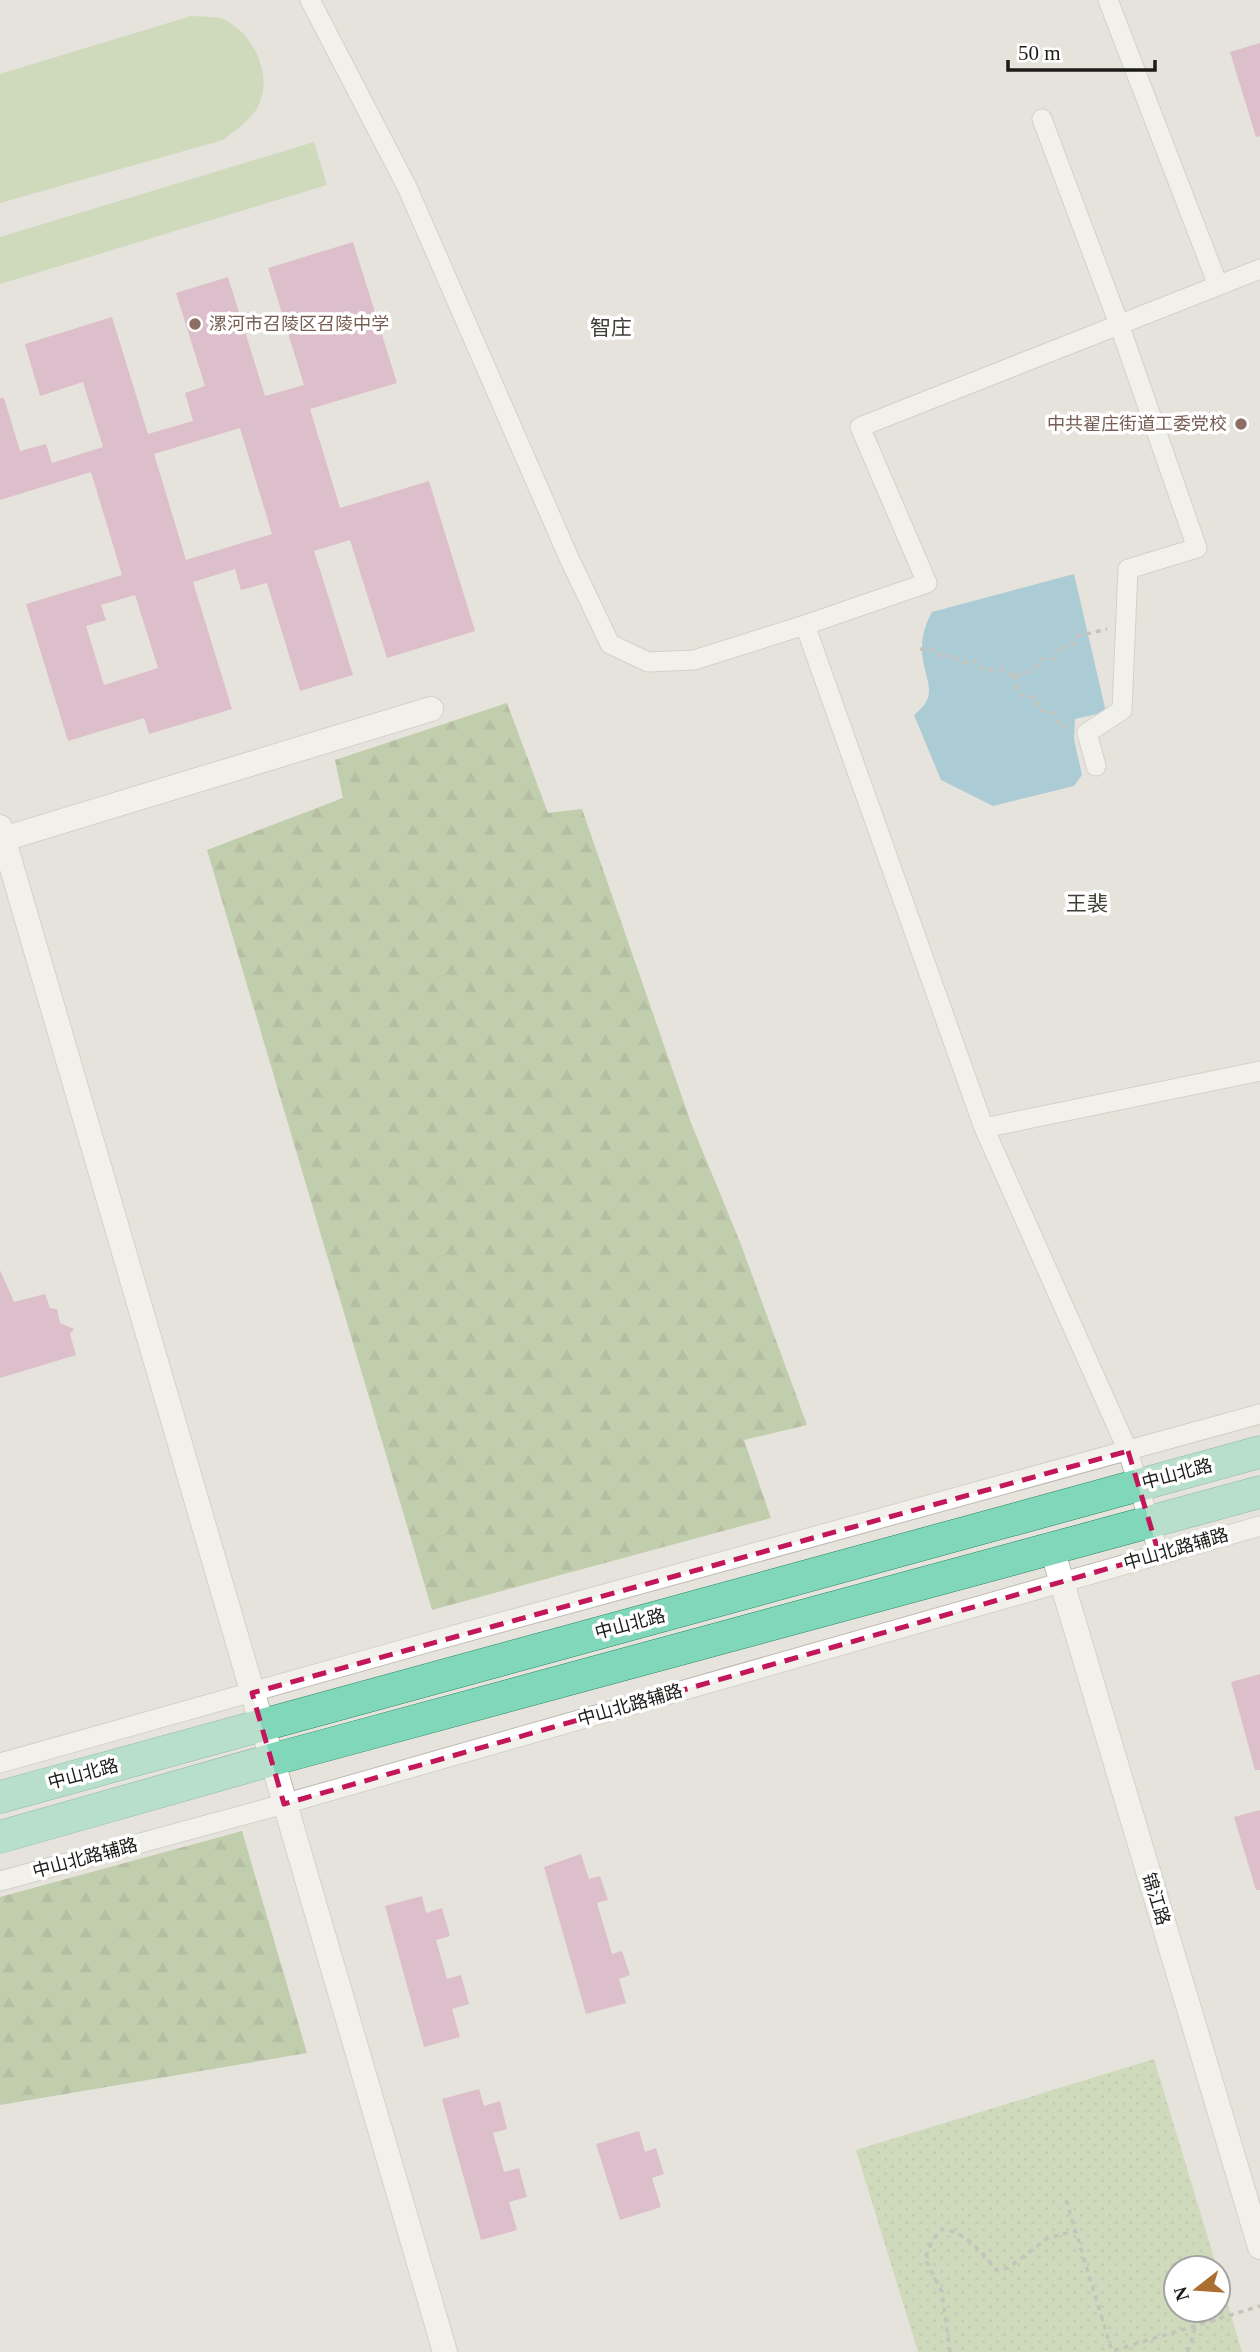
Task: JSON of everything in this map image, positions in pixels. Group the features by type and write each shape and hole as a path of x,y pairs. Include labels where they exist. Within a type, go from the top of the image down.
{"main road":[{"name":"中山北路","path":"0,1797 1260,1452"},
{"path":"0,1837 271,1760 1150,1524 1260,1492"}],"street":[{"path":"310,0 407,187 569,558 610,644 648,662 694,660 927,583 860,428 1260,269"},
{"path":"1108,0 1218,285"},
{"path":"1042,119 1119,324 1197,548 1128,569 1122,710 1087,733 1096,766"},
{"path":"805,625 984,1128 1128,1451 1159,1554"},
{"path":"431,709 1,835 445,2352"},
{"path":"984,1128 1260,1071"},
{"path":"0,1763 641,1583 1260,1414"},
{"name":"中山北路辅路","path":"0,1881 284,1804 1260,1525"},
{"name":"锦江路","path":"1052,1549 1260,2248"}],"path":[{"path":"1014,676 1033,671 1041,659 1053,659 1058,648 1071,647 1078,636 1126,624"},
{"path":"920,649 936,650 941,657 954,655 962,663 975,661 986,671 1001,668 1014,676 1024,697 1035,697 1039,710 1053,713 1059,725 1087,733"},
{"path":"1066,2200 1112,2351 1260,2306"},
{"path":"950,2352 942,2292 925,2259 932,2241 942,2229 956,2231 979,2248 996,2270 1008,2268 1048,2238 1075,2231"},
{"path":"1188,2352 1196,2325"}],"highlighted area":[{"path":"1128,1451 1159,1554 284,1804 252,1693"}],"green space":[{"path":"191,16 223,19 243,33 251,43 261,66 263,90 257,108 249,118 223,140 0,203 0,74"},
{"path":"314,142 327,185 0,284 0,237"},
{"path":"507,703 548,813 582,809 691,1123 740,1242 807,1425 744,1440 771,1518 432,1610 207,850 343,798 335,760"},
{"path":"242,1831 307,2053 0,2105 0,1897"},
{"path":"1154,2059 1213,2254 1162,2254 1162,2324 1232,2324 1232,2319 1242,2352 918,2352 856,2150"}],"water":[{"path":"1074,574 1106,712 1075,719 1074,739 1082,775 1074,786 993,806 941,780 914,715 926,702 929,690 922,647 927,623 932,612"}],"building":[{"path":"1260,43 1260,136 1256,137 1230,52"},
{"path":"353,242 397,383 310,409 340,508 429,481 475,631 387,658 350,540 314,551 353,675 300,691 267,583 241,590 235,569 193,582 232,709 149,734 144,718 68,741 26,604 122,575 91,472 0,500 0,398 4,398 20,451 46,444 52,463 103,447 83,382 40,396 25,344 112,317 148,434 193,421 185,393 205,386 176,293 228,277 265,396 304,385 268,268","holes":["240,428 272,534 186,560 154,454","135,595 158,668 104,685 86,626 106,620 101,605"]},
{"path":"0,1270 14,1302 45,1294 50,1308 57,1309 60,1323 74,1329 70,1334 76,1355 0,1378"},
{"path":"1260,1674 1260,1770 1255,1770 1231,1682"},
{"path":"1260,1810 1260,1890 1256,1890 1234,1817"},
{"path":"581,1854 589,1879 600,1876 608,1900 597,1903 612,1954 622,1951 630,1975 619,1979 626,2003 586,2014 544,1867"},
{"path":"422,1896 426,1913 442,1908 450,1936 436,1940 447,1979 461,1975 469,2004 452,2009 460,2037 424,2047 385,1906"},
{"path":"479,2089 484,2106 500,2101 507,2129 493,2133 504,2172 519,2168 527,2197 509,2202 517,2230 481,2240 442,2099"},
{"path":"639,2131 645,2152 656,2148 664,2174 652,2178 661,2207 620,2220 596,2144"}],"place":[{"name":"漯河市召陵区召陵中学","path":"195,324"},
{"name":"中共翟庄街道工委党校","path":"1241,424"}],"district":[{"name":"智庄","path":"611,328"},
{"name":"王裴","path":"1087,904"}]}
